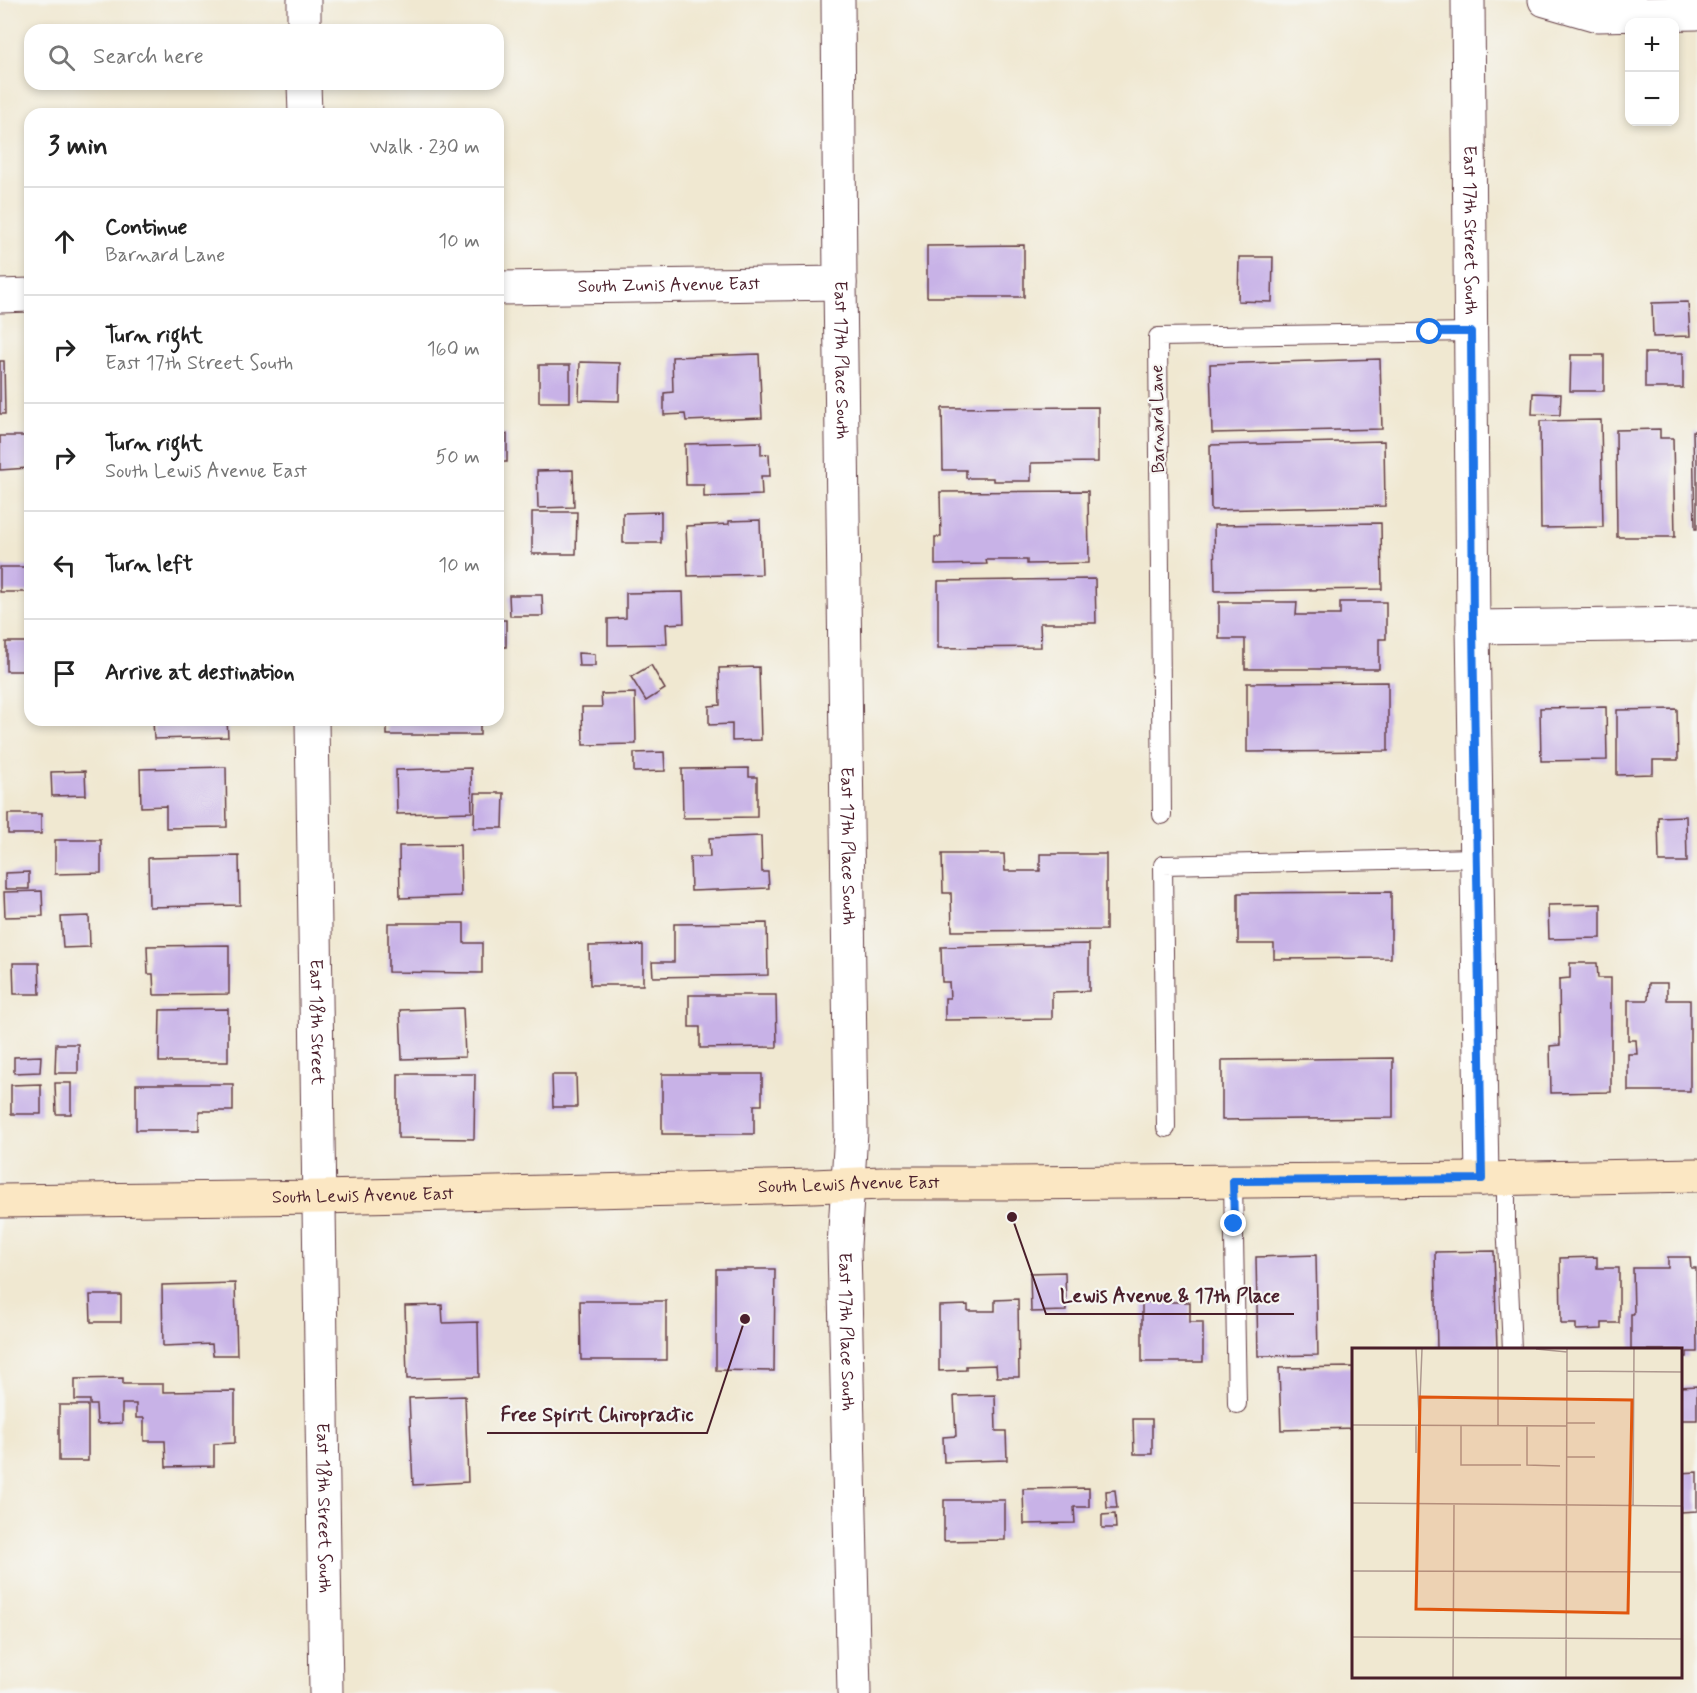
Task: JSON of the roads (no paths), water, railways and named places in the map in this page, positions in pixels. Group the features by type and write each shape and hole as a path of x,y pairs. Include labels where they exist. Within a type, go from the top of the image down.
{"main road":[{"name":"South Lewis Avenue East","path":"0,1201 319,1197 849,1183 1494,1179 1697,1175"}],"street":[{"path":"304,0 304,24"},
{"name":"East 17th Place South","path":"838,0 851,1132 844,1246 854,1693"},
{"name":"East 17th Street South","path":"1468,0 1476,858 1494,1179"},
{"path":"1545,0 1597,15 1697,13"},
{"path":"304,90 305,108"},
{"name":"South Zunis Avenue East","path":"504,288 840,283"},
{"path":"0,296 24,296"},
{"path":"1473,627 1697,624"},
{"name":"East 18th Street","path":"312,726 321,1323"},
{"name":"East 18th Street South","path":"321,1323 326,1693"}],"lane":[{"name":"Barnard Lane","path":"1162,814 1158,337 1471,332"},
{"path":"1166,1128 1163,865 1476,858"},
{"path":"1494,1179 1506,1220 1512,1348"},
{"path":"1233,1181 1237,1404"}],"place":[{"name":"Lewis Avenue & 17th Place","path":"1012,1217"},
{"name":"Free Spirit Chiropractic","path":"745,1319"}]}
